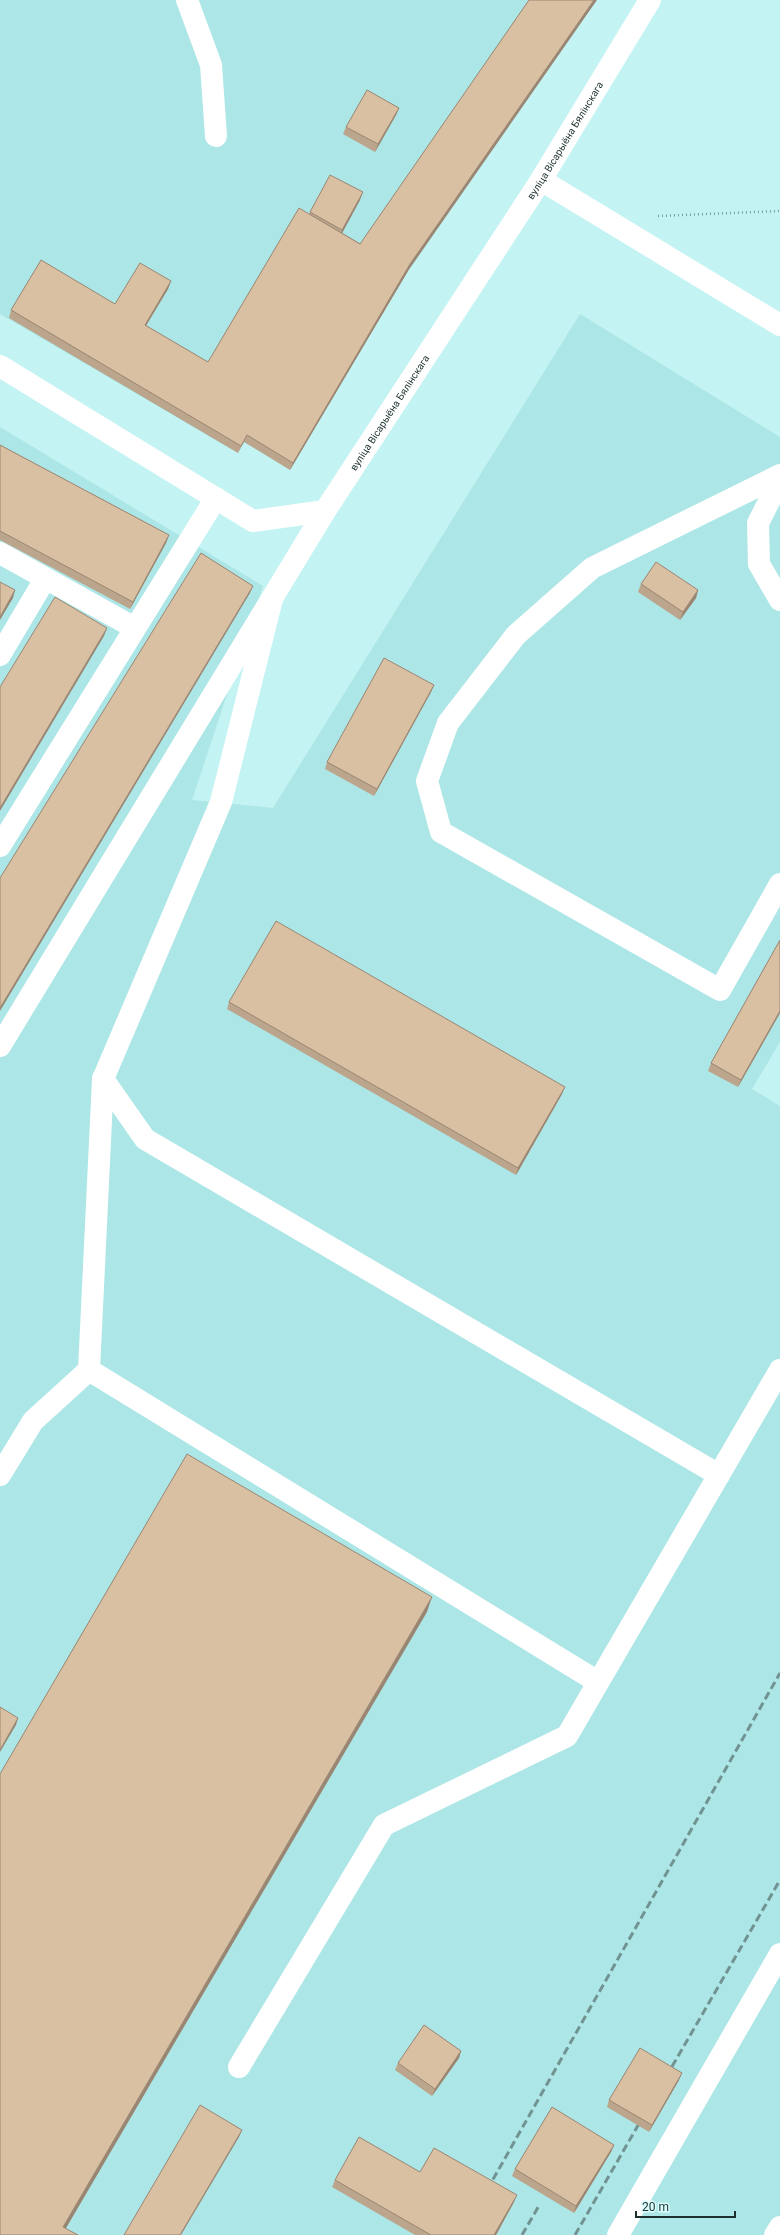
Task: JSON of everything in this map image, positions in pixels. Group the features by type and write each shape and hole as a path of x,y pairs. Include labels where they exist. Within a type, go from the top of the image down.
{"street":[{"path":"187,0 211,65 216,136"},
{"name":"вуліца Вісарыёна Бялінскага","path":"0,1046 325,511 541,180 650,0"},
{"path":"541,180 780,325"},
{"path":"0,366 253,521 325,511"},
{"path":"780,475 592,568 586,573 516,635 506,647 448,723 427,781 441,832 720,990 780,884"},
{"path":"780,480 758,523 759,564 780,600"},
{"path":"0,846 216,498"},
{"path":"0,553 135,628"},
{"path":"0,655 45,579"},
{"path":"0,1475 33,1421 89,1370 103,1079 221,802 272,599"},
{"path":"103,1079 145,1139 719,1475"},
{"path":"89,1370 598,1682"},
{"path":"239,2067 384,1825 567,1736 780,1370"},
{"path":"618,2235 780,1954"},
{"path":"775,2235 780,2227"}],"path":[{"path":"655,216 780,211"}],"shaded area":[{"path":"0,0 532,0 357,251 238,453 0,314"},
{"path":"580,314 780,437 780,1042 752,1089 780,1106 780,2235 0,2235 0,427 263,586 192,800 273,808"}],"building":[{"path":"529,0 594,0 410,264 293,463 247,435 241,446 11,310 41,260 115,304 140,263 171,281 145,325 208,362 299,208 360,244"},
{"path":"367,90 399,108 378,144 346,127"},
{"path":"330,175 363,192 342,230 310,212"},
{"path":"0,445 169,535 133,602 0,531"},
{"path":"201,553 253,586 0,1008 0,878"},
{"path":"656,562 698,590 683,612 641,584"},
{"path":"0,582 15,590 0,617"},
{"path":"55,597 107,628 0,808 0,687"},
{"path":"384,658 434,685 377,789 327,762"},
{"path":"276,921 565,1087 518,1168 229,1002"},
{"path":"780,940 780,1011 741,1080 711,1063"},
{"path":"187,1454 432,1597 63,2227 78,2235 0,2235 0,1774"},
{"path":"0,1707 18,1718 0,1750"},
{"path":"424,2025 461,2051 435,2089 398,2063"},
{"path":"640,2048 682,2073 652,2125 609,2100"},
{"path":"200,2105 242,2130 180,2235 124,2235"},
{"path":"552,2107 614,2145 576,2206 515,2169"},
{"path":"359,2137 420,2172 434,2148 517,2195 494,2235 431,2235 335,2180"}],"railway":[{"path":"487,2190 780,1673"},
{"path":"666,2077 780,1880"},
{"path":"575,2235 644,2115"},
{"path":"522,2235 540,2204"}]}
